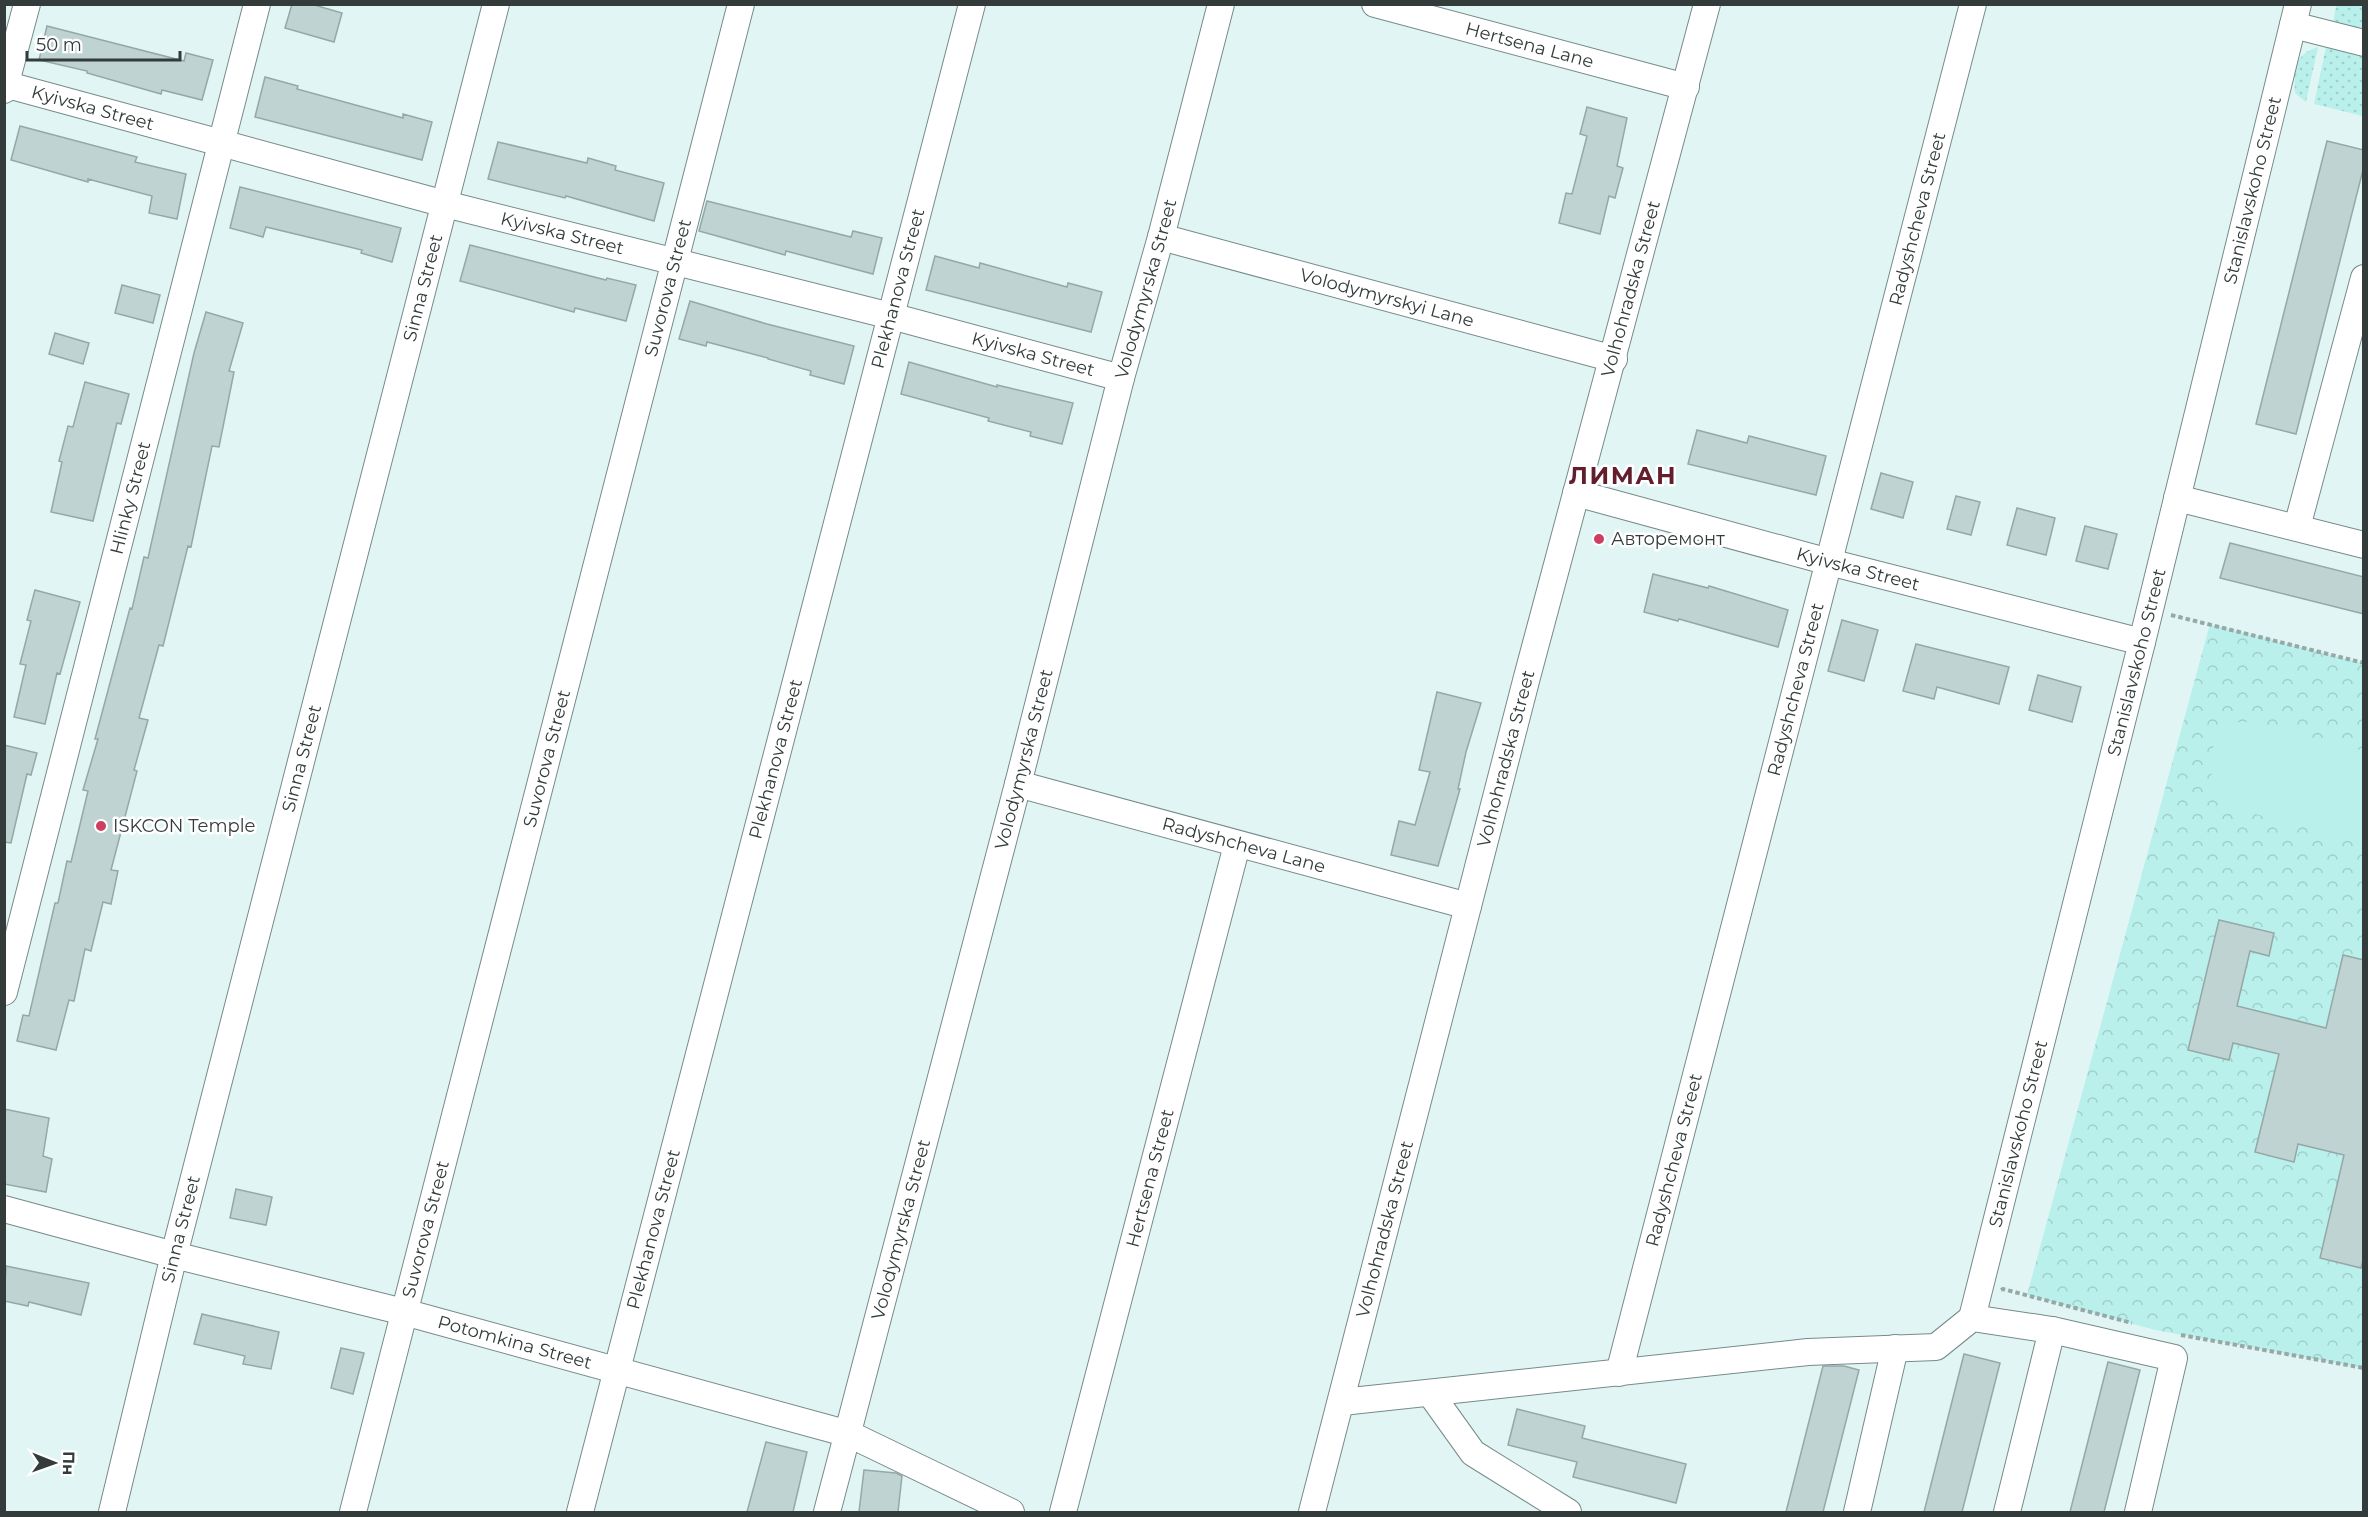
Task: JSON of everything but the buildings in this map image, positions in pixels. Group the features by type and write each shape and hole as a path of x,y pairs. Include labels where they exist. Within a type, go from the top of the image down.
{"street":[{"path":"5,86 27,4"},
{"name":"Hlinky Street","path":"4,992 257,4"},
{"name":"Sinna Street","path":"111,1512 174,1255 496,4"},
{"name":"Suvorova Street","path":"354,1512 741,4"},
{"name":"Plekhanova Street","path":"580,1512 972,4"},
{"name":"Volodymyrska Street","path":"827,1512 1018,784 1121,378 1161,237 1221,4"},
{"name":"Hertsena Lane","path":"1375,4 1455,15 1686,87"},
{"name":"Volhohradska Street","path":"1312,1512 1576,493 1707,4"},
{"name":"Radyshcheva Street","path":"1619,1373 1973,4"},
{"path":"2296,15 2364,43"},
{"name":"Stanislavskoho Street","path":"1972,1318 2142,642 2296,15"},
{"name":"Kyivska Street","path":"5,86 445,204 891,316 1121,378"},
{"name":"Volodymyrskyi Lane","path":"1161,237 1614,358"},
{"path":"2297,527 2364,278"},
{"name":"Kyivska Street","path":"1576,493 1828,562 2142,642"},
{"path":"2177,498 2364,544"},
{"name":"Radyshcheva Lane","path":"1018,784 1468,906"},
{"name":"Hertsena Street","path":"1063,1512 1237,845"},
{"name":"Potomkina Street","path":"4,1209 174,1255 404,1312 849,1434 1011,1512"},
{"path":"1342,1402 1808,1352 1936,1347 1972,1318 2052,1330 2174,1358 2138,1512"},
{"path":"2007,1512 2052,1330"},
{"path":"1857,1512 1895,1348"},
{"path":"1430,1393 1473,1453 1568,1512"}],"path":[{"path":"2150,609 2364,663"},
{"path":"1972,1318 2003,1289 2082,1308 2134,1324"},
{"path":"2178,1334 2364,1368"}],"green space":[{"path":"2336,5 2363,5 2363,34 2333,24"},
{"path":"2318,47 2306,102 2295,93 2297,64 2304,54"},
{"path":"2326,47 2363,57 2363,116 2314,104"},
{"path":"2210,624 2363,663 2363,1368 2155,1330 2027,1295"},
{"path":"2239,722 2253,722 2363,751 2363,842 2232,808 2216,786 2210,762 2212,750 2218,739 2226,730"}],"place":[{"name":"Авторемонт","path":"1599,539"},
{"name":"ISKCON Temple","path":"101,826"}],"district":[{"name":"ЛИМАН","path":"1623,476"}]}
